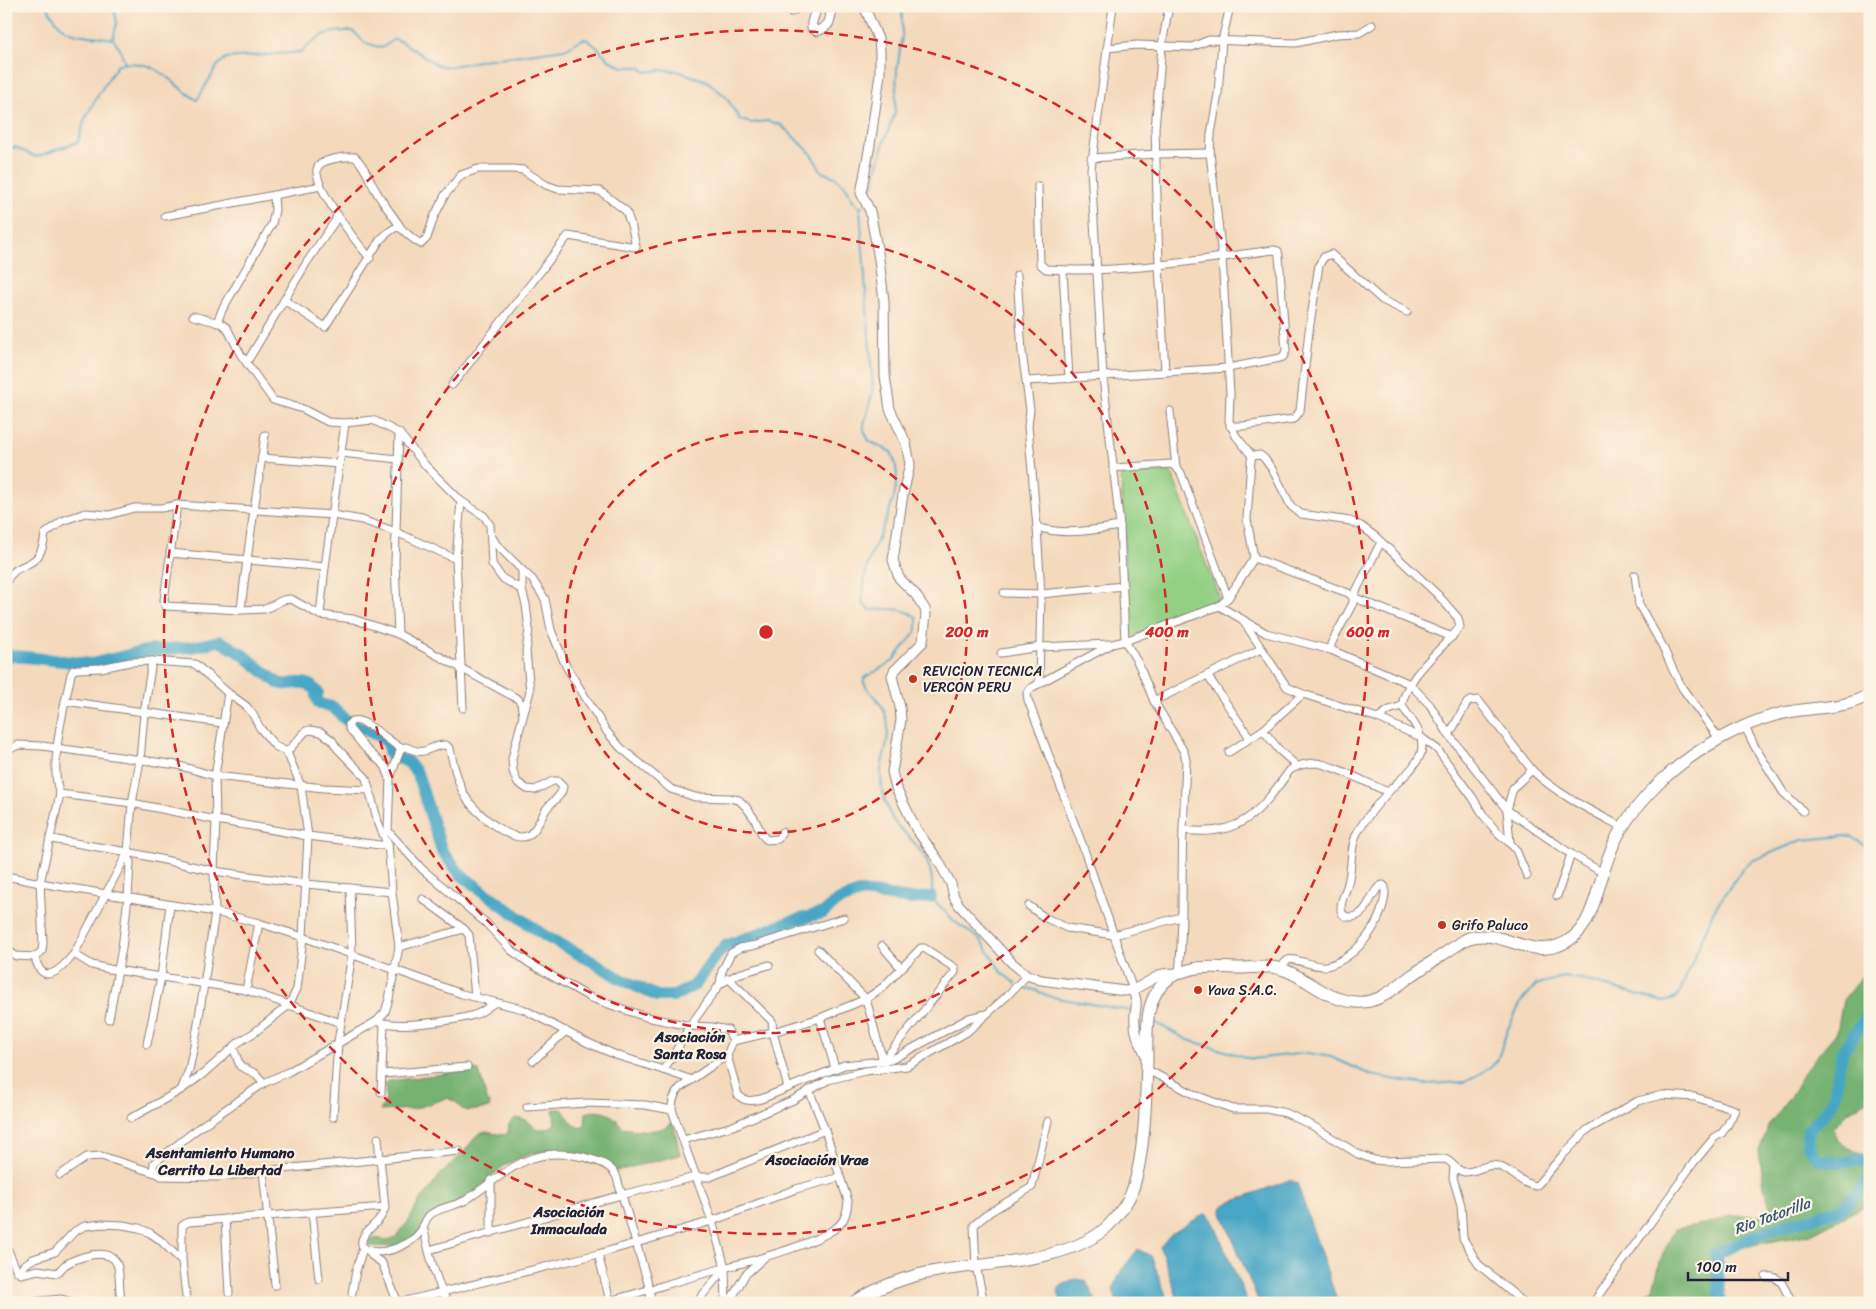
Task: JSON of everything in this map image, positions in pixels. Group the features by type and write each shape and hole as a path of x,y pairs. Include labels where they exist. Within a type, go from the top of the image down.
{"highway":[{"path":"864,1300 914,1276 1008,1262 1049,1254 1078,1245 1093,1238 1115,1218 1126,1204 1132,1191 1139,1163 1147,1064 1146,1038 1149,1009 1154,993 1165,982 1179,973 1200,968 1261,966 1280,969 1345,1001 1361,1003 1376,1000 1388,994 1468,938 1490,937 1520,946 1544,950 1555,948 1575,936 1585,924 1592,911 1603,873 1622,827 1662,781 1692,755 1763,719 1789,712 1849,704 1861,700 1870,694"}],"street":[{"path":"772,6 791,11 800,6"},
{"path":"815,6 816,13 810,24 817,31 823,29 830,22 832,15 829,6"},
{"path":"864,6 879,41 880,51 870,145 863,179 865,201 879,258 884,301 885,376 890,409 906,443 910,464 903,494 894,560 899,578 915,594 925,609 926,614 923,642 894,671 892,676 900,707 901,720 892,772 896,788 916,829 938,860 951,884 954,897 959,905 1012,963 1027,975 1041,980 1119,990 1133,990 1162,974 1179,973 1183,830 1188,764 1184,752 1154,701 1138,663 1125,641 1120,526 1103,377 1091,158 1099,119 1113,6"},
{"path":"1165,372 1159,264 1155,129 1162,45 1169,6"},
{"path":"1001,653 1040,647 1112,644 1125,641 1219,606 1228,598 1254,558 1247,519 1252,456 1230,426 1230,394 1222,257 1210,153 1211,134 1218,94 1222,41 1230,6"},
{"path":"1868,6 1870,10"},
{"path":"1107,48 1137,45 1192,48 1209,40 1296,43 1337,34 1359,33 1372,25"},
{"path":"1091,158 1210,153"},
{"path":"370,258 337,215 321,186 316,171 322,162 345,157 356,157 364,167 377,193 392,213 400,228 420,244 427,238 438,206 450,187 461,175 478,169 522,170 546,185 558,189 600,191 626,211 629,216 636,247 572,236 565,239 452,384"},
{"path":"165,216 321,186"},
{"path":"1027,381 1228,368 1280,358 1283,357 1286,351 1278,251 1273,250 1097,270 1046,269 1040,264 1038,186"},
{"path":"217,323 222,310 272,224 275,210 274,195"},
{"path":"247,362 337,215"},
{"path":"284,300 325,327 380,240 391,229 400,228"},
{"path":"1230,426 1244,426 1294,418 1300,411 1319,265 1324,257 1331,254 1382,300 1407,312"},
{"path":"1063,270 1069,379"},
{"path":"1017,275 1022,352 1030,410 1028,426 1041,594 1039,684"},
{"path":"193,316 217,323 226,328 273,400 304,409 328,422 346,423 372,420 399,433 426,466 461,501 484,516 490,525 492,537 491,558 498,575 522,590"},
{"path":"1170,411 1176,466 1181,473 1228,598"},
{"path":"320,615 346,423"},
{"path":"398,634 395,563 399,433"},
{"path":"241,610 246,560 265,434"},
{"path":"341,453 398,459"},
{"path":"1252,456 1260,455 1264,458 1272,469 1291,506 1301,514 1350,521 1361,526 1381,542 1438,595 1458,618 1460,626 1410,684 1403,700 1402,706 1422,738 1421,753 1414,766 1388,792 1366,819 1356,835 1352,850 1350,879 1341,900 1341,910 1342,914 1348,917 1357,915 1364,910 1379,886 1383,885 1386,894 1372,930 1362,944 1349,955 1336,962 1324,966 1310,965 1291,959 1286,961 1280,969"},
{"path":"262,458 340,464"},
{"path":"1113,468 1171,464 1176,466"},
{"path":"461,501 456,559 463,708"},
{"path":"6,582 16,570 35,560 42,551 44,534 69,518 85,513 110,515 134,508 161,508 177,505 333,515 362,520 396,532 456,559"},
{"path":"177,505 164,600 165,606 241,610 265,609 287,598 320,615 353,619 398,634 518,699 521,703 524,717"},
{"path":"1037,527 1050,532 1061,532 1120,526"},
{"path":"492,537 496,544 532,579 545,598 551,630 566,666 606,732 621,748 671,789 694,797 739,800 754,818 767,840 778,839 782,832"},
{"path":"1332,650 1330,644 1353,603 1353,597 1381,542"},
{"path":"170,553 325,567"},
{"path":"1254,558 1348,593 1353,597 1452,637"},
{"path":"390,778 385,766 356,738 349,728 351,722 360,720 401,748 406,747 418,752 446,746 450,748 463,792 472,805 483,816 512,835 521,837 528,835 538,824 547,808 561,793 563,787 557,781 553,781 535,790 527,788 517,782 513,771 512,759 530,691 526,652 529,628 522,590 522,570"},
{"path":"1634,575 1640,605 1662,645 1674,672 1683,689 1720,740"},
{"path":"1004,593 1041,594 1123,586"},
{"path":"1219,606 1266,633 1332,650 1410,684 1430,705 1449,735 1507,810 1571,854 1603,873"},
{"path":"1242,619 1287,687 1378,718 1422,738 1437,749 1474,798 1484,816 1496,831 1516,850 1527,876"},
{"path":"1112,644 1031,688 1027,692 1027,696 1138,1003 1134,1023 1147,1064 1195,1095 1233,1109 1266,1109 1286,1113 1313,1126 1349,1149 1374,1160 1445,1159 1459,1170 1466,1172 1494,1165 1508,1170 1530,1186 1536,1186 1582,1135 1638,1101 1662,1095 1695,1097 1735,1110 1727,1126 1694,1162 1593,1303"},
{"path":"1154,701 1261,649"},
{"path":"109,1019 128,897 130,863 128,852 132,803 140,761 144,713 152,661"},
{"path":"6,949 16,956 35,957 42,952 40,883 60,794 57,787 57,748 65,701 73,670 152,661 195,664 246,706 260,728 275,746 287,752 301,786 308,836 303,937 297,989 289,1005 232,1047 203,1074 181,1090 131,1118"},
{"path":"1207,675 1250,738"},
{"path":"181,1090 189,1070 197,1030 215,912 215,776 228,693"},
{"path":"1229,752 1263,730 1303,694"},
{"path":"1449,735 1467,703 1478,700 1532,770 1557,792 1622,827"},
{"path":"65,701 222,723"},
{"path":"1378,718 1389,710 1402,706"},
{"path":"1745,727 1783,792 1803,811"},
{"path":"1263,730 1280,751 1297,766"},
{"path":"287,752 306,731 321,732 332,740 337,748 366,778 370,790 370,799 388,846"},
{"path":"6,755 8,750 18,745 57,748 177,765 215,776 301,786 370,790"},
{"path":"155,1173 153,1170 154,1163 200,1127 264,1083 288,1072 338,1042 377,1022 385,1012 399,947 392,892 388,831 390,778 401,748"},
{"path":"1183,830 1219,830 1234,827 1254,815 1290,770 1297,766 1317,763 1325,765 1388,792"},
{"path":"1510,843 1507,810 1513,788 1532,770"},
{"path":"60,794 132,803 308,836 388,846"},
{"path":"388,831 422,869 486,923 511,950 530,964 591,998 646,1017 690,1026 728,1030 733,1041 727,1055 674,1095 672,1110 712,1221 725,1267 728,1303"},
{"path":"51,839 128,852 214,871 306,884 392,892"},
{"path":"35,957 40,970 47,974 61,969 74,954 128,852"},
{"path":"1557,896 1571,854"},
{"path":"6,876 215,912 259,923 462,994 522,1009 616,1055 692,1080"},
{"path":"333,1117 338,1042 352,954 350,888"},
{"path":"424,900 464,929 471,942 475,996"},
{"path":"147,1044 161,977 170,905"},
{"path":"1029,906 1044,917 1067,928 1114,935 1181,916"},
{"path":"720,984 722,971 731,953 740,948 756,945 844,918"},
{"path":"246,990 259,923"},
{"path":"399,947 464,929"},
{"path":"882,946 901,968"},
{"path":"733,1041 773,1032 820,1018 866,999 883,988 901,968 924,948 956,970 937,997 883,1061"},
{"path":"818,950 866,999 883,1061"},
{"path":"74,954 92,965 246,990 341,1022"},
{"path":"662,1070 720,984 728,978 769,965"},
{"path":"683,1140 733,1126 793,1100 828,1080 907,1066 954,1040 988,1013 1027,975"},
{"path":"728,978 772,1021 773,1032 788,1088"},
{"path":"377,1022 384,1024 459,1018 476,1014 494,1003"},
{"path":"727,1055 738,1095 750,1101 761,1099 835,1068 853,1063 891,1060 969,1018 988,1013"},
{"path":"820,1018 835,1068"},
{"path":"381,1092 384,1024"},
{"path":"534,1061 566,1031"},
{"path":"232,1047 240,1066 256,1074 264,1083"},
{"path":"383,1074 466,1067"},
{"path":"602,1303 766,1256 821,1236 841,1222 847,1211 848,1201 825,1130 809,1090"},
{"path":"527,1107 586,1103 645,1105 672,1110"},
{"path":"984,1303 976,1266 974,1225 990,1212 1032,1187 1035,1181 1048,1121"},
{"path":"429,1250 621,1196 695,1177 710,1177 825,1130"},
{"path":"378,1138 385,1207 381,1217 362,1237 361,1245 382,1263 398,1303 598,1254 712,1221 796,1189 840,1177"},
{"path":"60,1175 88,1157 93,1156 101,1156 161,1176 220,1177 459,1151"},
{"path":"366,1250 379,1251 404,1244 415,1237 427,1217 432,1213 464,1201 512,1167 529,1159 547,1154 562,1154 596,1160 611,1168 616,1175 650,1290 650,1303"},
{"path":"1454,1166 1453,1178 1461,1205 1463,1238 1478,1264 1524,1303"},
{"path":"263,1171 275,1285"},
{"path":"492,1180 492,1233"},
{"path":"186,1296 181,1232 184,1223 385,1207"},
{"path":"312,1212 320,1279"},
{"path":"225,1219 229,1293"},
{"path":"19,1273 24,1265 33,1259 54,1252 75,1231 85,1226 102,1224 122,1224 144,1230 160,1240 182,1261"},
{"path":"423,1226 442,1293 448,1303"},
{"path":"6,1246 19,1273"},
{"path":"352,1293 356,1271 366,1250"},
{"path":"19,1273 26,1274 38,1270 57,1273 65,1264 84,1256 91,1254 107,1256 114,1260 116,1264 122,1303"},
{"path":"598,1254 610,1301"},
{"path":"728,1303 745,1274 766,1256"},
{"path":"696,1303 725,1267"},
{"path":"1766,1276 1775,1277 1780,1281 1792,1303"},
{"path":"23,1303 61,1299 75,1303"}],"green space":[{"path":"1171,472 1220,600 1128,638 1121,475"},
{"path":"1870,966 1870,1098 1847,1113 1833,1128 1837,1139 1841,1143 1870,1159 1870,1203 1811,1234 1732,1249 1719,1256 1716,1270 1722,1303 1628,1303 1653,1289 1661,1258 1675,1229 1709,1223 1732,1215 1772,1216 1764,1187 1759,1151 1769,1125 1790,1097 1807,1068 1837,1032 1843,1000"},
{"path":"474,1070 479,1071 487,1100 490,1104 489,1108 469,1111 462,1109 456,1102 447,1098 413,1109 380,1111 386,1100 385,1083 389,1081"},
{"path":"553,1109 562,1109 573,1124 580,1128 585,1125 586,1113 594,1111 609,1115 628,1129 657,1130 673,1122 680,1155 616,1171 567,1151 549,1150 530,1154 508,1163 490,1177 472,1196 429,1216 413,1240 401,1247 369,1246 369,1240 372,1238 388,1240 396,1237 410,1219 419,1201 439,1176 462,1154 478,1134 486,1132 504,1135 508,1133 509,1124 515,1118 526,1120 537,1129 547,1128 555,1123"}],"water":[{"path":"1289,1180 1297,1183 1338,1303 1259,1303 1223,1216 1222,1208 1224,1205"},
{"path":"1204,1214 1209,1215 1212,1219 1248,1303 1179,1303 1160,1247 1170,1235"},
{"path":"1138,1249 1151,1256 1169,1303 1117,1303 1113,1290 1121,1271"},
{"path":"1077,1279 1086,1281 1097,1303 1062,1303 1057,1290 1062,1285"}],"waterway":[{"path":"47,6 60,25 67,30 81,35 113,39 120,49 125,63"},
{"path":"113,6 117,22 113,39"},
{"path":"866,198 873,185 883,145 895,113 897,70 902,36 902,6"},
{"path":"6,149 15,147 36,157 78,142 85,119 118,64 132,63 153,68 197,100 218,65 226,58 301,52 313,41 330,32 353,31 365,43 382,48 394,39 402,42 437,65 448,67 483,60 565,49 586,39 609,60 623,67 640,67 646,72 677,71 707,81 726,97 740,120 752,123 767,121 781,125 809,151 822,172 835,177 846,187 852,199 860,208"},
{"path":"863,205 860,209 873,390 864,430 869,441 891,452 896,465 897,479 891,507 867,566 862,603 870,610 901,610 917,618 917,630 893,661 864,678 864,683 882,707 887,720 888,735 881,771 882,788 892,819 914,842 928,864 932,879 931,897 955,922 981,940 1002,973 1016,984"},
{"path":"6,655 91,664 145,651 192,647 220,641 242,654 278,683 304,683 309,685 318,692 316,696 319,704 333,707 346,720 387,742 390,755 408,762 417,773 442,851 461,875 545,936 619,978 657,996 674,996 695,985 725,946 792,921 823,913 837,901 862,892 911,899 931,897"},
{"path":"1152,1021 1188,1040 1252,1059 1308,1053 1331,1057 1371,1075 1403,1081 1427,1084 1465,1082 1490,1068 1497,1061 1507,1031 1521,1002 1536,985 1563,977 1581,979 1664,1002 1674,999 1680,992 1714,910 1743,868 1754,860 1802,840 1844,836 1851,837 1870,848"},
{"path":"1020,987 1035,990 1051,997 1132,1011"},
{"name":"Rio Totorilla","path":"1870,1012 1842,1052 1834,1098 1827,1110 1808,1130 1808,1144 1817,1159 1843,1163 1859,1159 1870,1167"},
{"name":"Rio Totorilla","path":"1721,1303 1716,1254 1767,1231 1841,1209 1865,1186 1870,1173"},
{"name":"Rio Totorilla","path":"1655,1303 1663,1300 1673,1303"}],"place":[{"name":"REVICION TECNICA VERCON PERU","path":"913,679"},
{"name":"Grifo Paluco","path":"1442,925"},
{"name":"Yava S.A.C.","path":"1198,990"}],"district":[{"name":"Asociación Santa Rosa","path":"690,1046"},
{"name":"Asociación Vrae","path":"817,1160"},
{"name":"Asentamiento Humano Cerrito La Libertad","path":"220,1162"},
{"name":"Asociación Inmaculada","path":"569,1220"}]}
